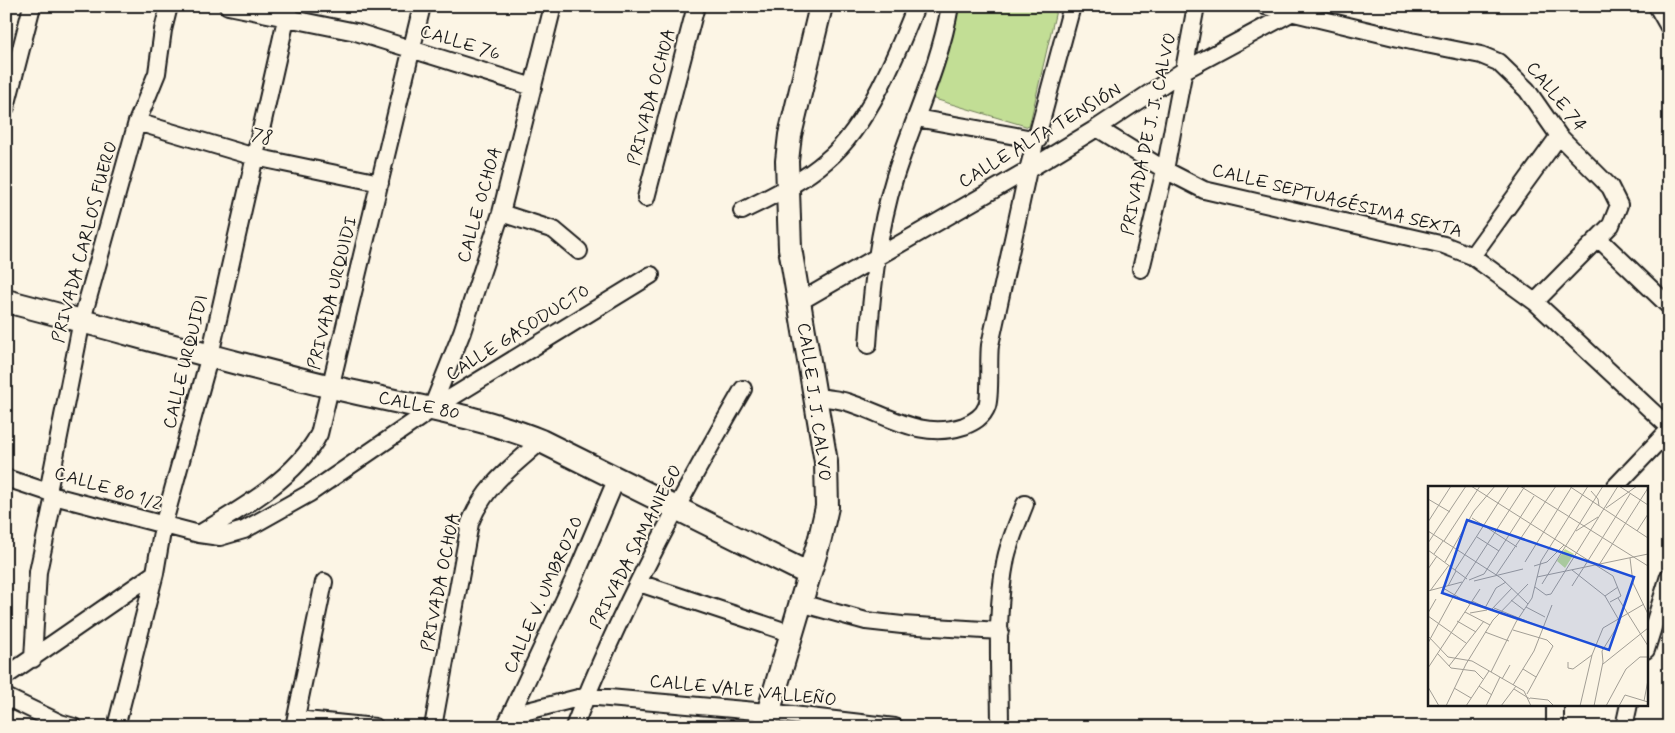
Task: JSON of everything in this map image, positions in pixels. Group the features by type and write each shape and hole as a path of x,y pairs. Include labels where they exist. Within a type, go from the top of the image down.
{"street":[{"path":"6,106 32,6"},
{"name":"PRIVADA CARLOS FUERO","path":"33,659 38,572 82,320 137,122 158,74 163,30 169,6"},
{"name":"CALLE 76","path":"228,6 288,12 533,87"},
{"name":"PRIVADA URQUIDI","path":"199,534 256,497 301,461 310,451 319,434 422,6"},
{"name":"CALLE OCHOA","path":"431,410 462,332 501,213 553,6"},
{"name":"PRIVADA OCHOA","path":"646,198 696,6"},
{"name":"CALLE J. J. CALVO","path":"765,719 809,574 827,507 826,462 790,248 787,189 789,141 821,6"},
{"path":"742,211 787,189 827,160 850,135 882,79 916,6"},
{"path":"868,345 878,254 886,210 940,50 950,6"},
{"path":"816,397 843,400 923,430 946,431 969,424 982,414 988,401 990,345 1028,170 1038,140 1072,6"},
{"name":"PRIVADA DE J. J. CALVO","path":"1141,269 1165,170 1196,6"},
{"name":"CALLE 74","path":"1265,6 1297,10 1481,55 1498,62 1527,90 1559,136 1610,187 1619,205 1615,218 1598,239"},
{"path":"1657,6 1669,27"},
{"name":"CALLE ALTA TENSIÓN","path":"799,302 878,254 1028,170 1097,128 1183,71 1297,10"},
{"name":"CALLE URQUIDI","path":"116,727 155,573 163,526 210,355 288,12"},
{"path":"916,118 1038,140"},
{"name":"78","path":"137,122 256,157 380,183"},
{"name":"CALLE SEPTUAGÉSIMA SEXTA","path":"1097,128 1165,170 1204,190 1444,246 1472,256 1535,302 1669,429"},
{"path":"1472,256 1559,136"},
{"path":"501,213 554,230 579,251"},
{"path":"1535,302 1598,239 1669,306"},
{"name":"CALLE GASODUCTO","path":"199,534 220,537 265,520 337,476 431,410 651,275"},
{"name":"CALLE 80","path":"6,301 331,387 486,421 541,441 809,574"},
{"name":"PRIVADA SAMANIEGO","path":"574,727 586,696 675,507 743,389"},
{"path":"1616,486 1669,429"},
{"name":"PRIVADA OCHOA","path":"433,727 470,523 478,504 488,488 541,441"},
{"name":"CALLE 80 1/2","path":"6,478 51,494 163,526 199,534"},
{"name":"CALLE V. UMBROZO","path":"509,721 617,478"},
{"path":"1000,727 1000,631 1007,556 1025,504"},
{"path":"6,676 155,573"},
{"path":"1648,644 1669,576"},
{"path":"324,582 295,723 375,727"},
{"path":"639,583 790,633"},
{"path":"800,603 866,621 1000,631"},
{"name":"CALLE VALE VALLEÑO","path":"509,721 586,696 765,719 895,727"},
{"path":"6,697 60,723 74,727"},
{"path":"1554,706 1555,727"},
{"path":"1624,727 1629,706"}],"green space":[{"path":"956,6 1057,6 1029,127 931,98"}]}
